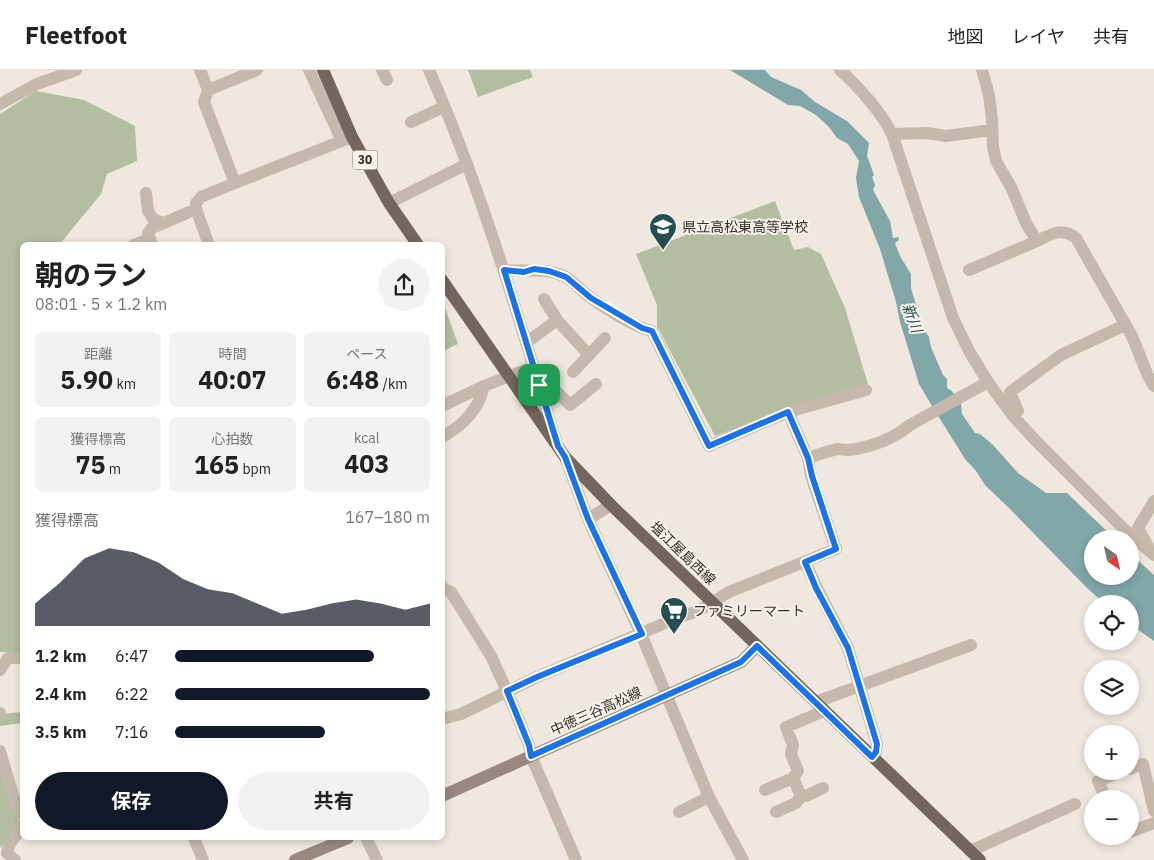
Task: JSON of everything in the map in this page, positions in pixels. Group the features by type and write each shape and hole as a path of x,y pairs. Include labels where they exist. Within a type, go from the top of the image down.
{"main road":[{"name":"30","path":"323,70 347,139 416,242"},
{"name":"塩江屋島西線","path":"445,284 565,457 611,505 980,860"},
{"name":"中徳三谷高松線","path":"445,795 741,662 757,646"},
{"path":"295,860 343,840"}],"street":[{"path":"0,104 37,84 76,70"},
{"path":"200,70 208,90 204,102 236,183"},
{"path":"208,90 258,70"},
{"path":"209,242 196,209 196,203 201,197 347,139 309,70"},
{"path":"429,70 467,164 504,270 558,446"},
{"path":"840,70 870,103 892,134 953,318 969,351 988,382 1013,416 1100,505 1153,554"},
{"path":"982,70 989,95 993,147 996,160 1037,241"},
{"path":"411,122 444,106"},
{"path":"892,134 927,133 946,136 992,130"},
{"path":"389,203 467,164"},
{"path":"146,194 148,211 154,220 164,223"},
{"path":"150,242 148,233 152,228 196,209"},
{"path":"969,270 1056,232 1068,232 1076,238 1125,325 1154,386"},
{"path":"504,270 524,272 534,269 566,277 591,298 642,328 652,331 709,446 788,412 866,390"},
{"path":"544,300 558,320 589,355"},
{"path":"526,343 558,320"},
{"path":"1013,416 1018,411 1010,392 1061,355 1125,325"},
{"path":"573,372 605,338"},
{"path":"445,405 533,366"},
{"path":"808,458 839,449 848,450 870,445 900,433 910,425 988,382"},
{"path":"539,385 549,384 570,405 596,384"},
{"path":"445,436 456,430 469,417 482,394 484,386"},
{"path":"445,718 461,714 537,677 698,611 730,592 836,549 808,458 788,412"},
{"path":"565,457 588,519 642,634 709,797 743,860"},
{"path":"1153,554 1138,528 1154,501"},
{"path":"588,519 611,505"},
{"path":"805,562 816,588 848,648 877,744 876,752 872,757"},
{"path":"445,590 450,592 491,656 529,745 531,756 576,860"},
{"path":"765,790 793,778 798,771 791,754 793,745 786,727 820,706 860,686 971,645"},
{"path":"0,670 8,658 20,658"},
{"path":"0,751 15,802 20,811"},
{"path":"1139,766 1143,764 1154,811"},
{"path":"793,778 801,796"},
{"path":"1100,780 1098,781 1102,790"},
{"path":"801,796 806,796 824,788"},
{"path":"776,812 796,803 801,796"},
{"path":"679,812 709,797"},
{"path":"970,851 1075,804"},
{"path":"1139,829 1154,823"},
{"path":"15,860 7,853 8,844 20,830"},
{"path":"195,840 203,860"},
{"path":"367,840 377,860"}],"green space":[{"path":"468,70 530,70 533,77 478,97"},
{"path":"36,91 84,100 135,126 137,161 107,174 101,194 61,242 20,242 20,652 0,652 0,114"},
{"path":"775,201 794,250 808,247 821,254 845,308 868,384 793,407 715,436 657,326 657,305 636,254"},
{"path":"445,308 458,344 445,350"},
{"path":"20,712 20,723 0,726 0,714"},
{"path":"0,755 20,827 0,848"}],"water":[{"name":"新川","path":"730,70 765,70 771,77 801,90 815,102 847,121 869,143 867,156 874,175 872,177 875,185 873,190 890,221 893,238 898,237 899,240 895,243 900,256 911,274 911,288 923,328 929,337 931,347 943,375 947,379 947,388 952,391 961,404 962,414 975,433 980,434 993,445 1018,473 1046,493 1067,493 1106,530 1084,530 1084,585 985,485 965,459 932,406 919,384 880,249 859,197 856,178 859,161 848,144 837,138 829,127 816,115 800,106 788,105"},
{"path":"1139,561 1154,575 1154,641 1139,630 1139,595 1095,595 1084,585 1139,585"}],"place":[{"name":"県立高松東高等学校","path":"663,251"},
{"name":"ファミリーマート","path":"674,635"}],"route":[{"path":"534,269 549,271 566,277 591,298 642,328 652,331 709,446 788,412 808,458 836,549 805,562 816,588 848,648 877,744 876,752 872,757 757,646 741,662 531,756 529,745 507,691 642,634 588,519 565,457 558,446 539,385 504,270 524,272 534,269"}]}
